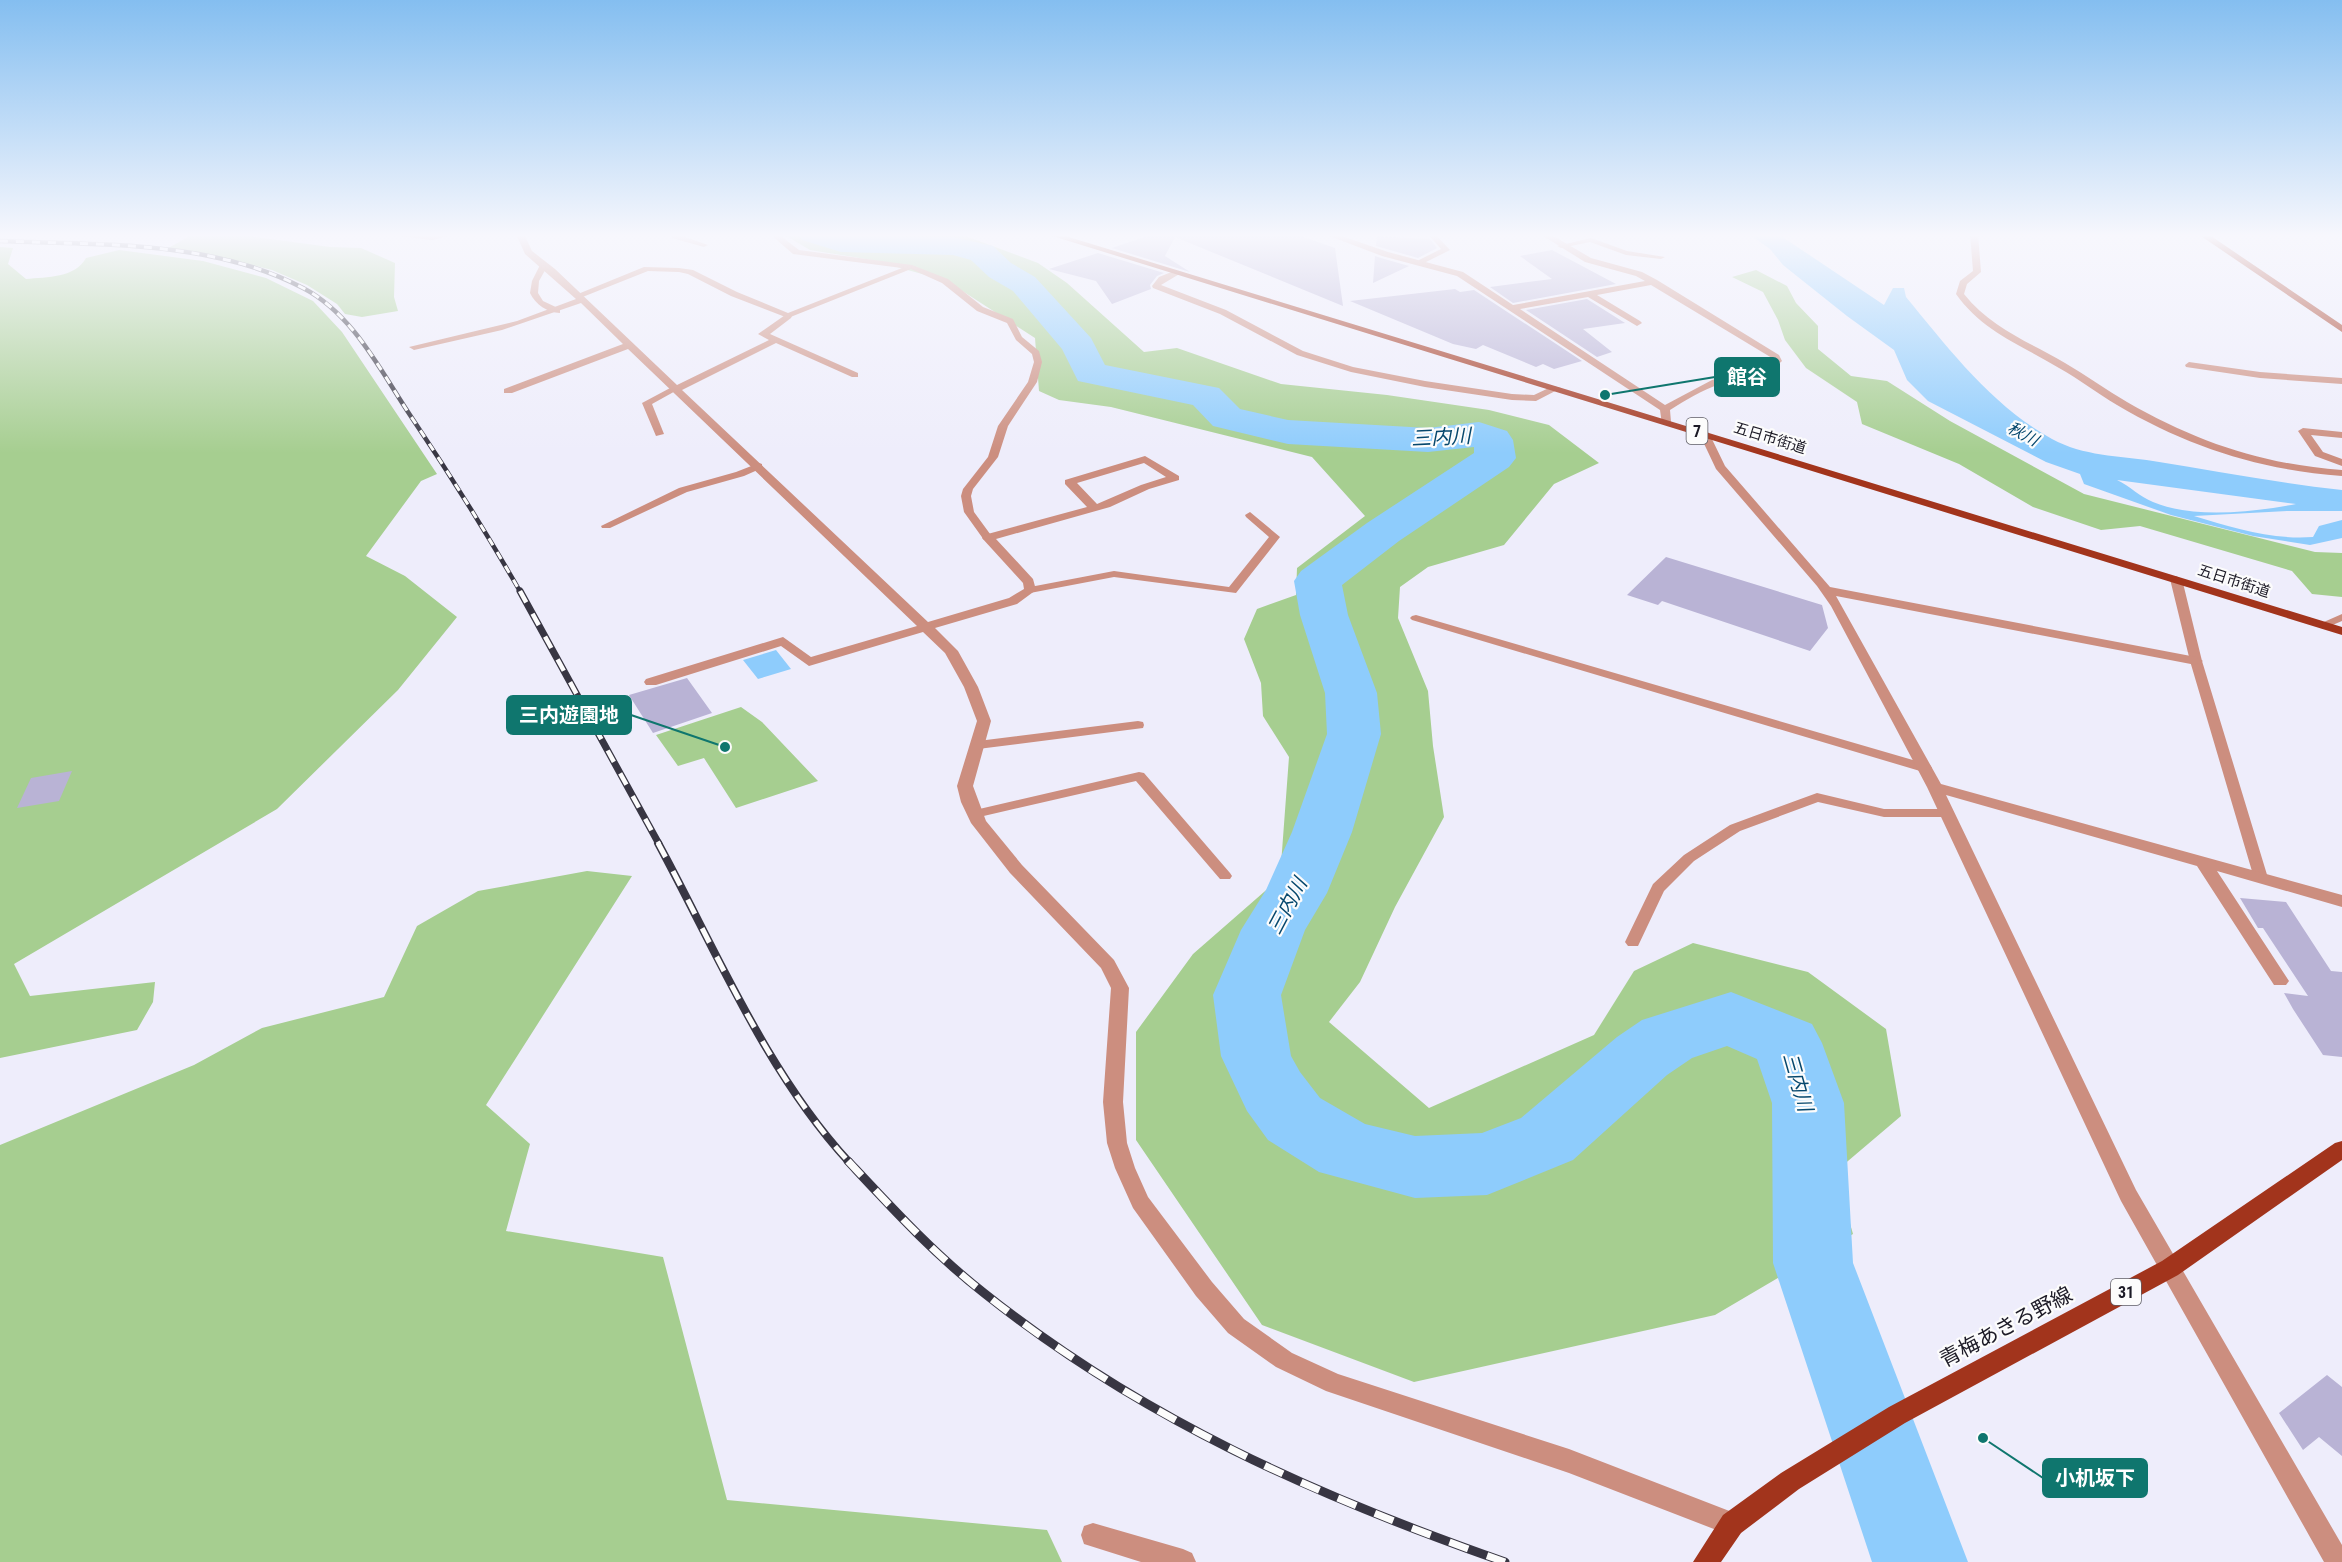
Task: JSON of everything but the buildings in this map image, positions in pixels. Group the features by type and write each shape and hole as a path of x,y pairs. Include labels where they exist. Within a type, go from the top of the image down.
{"main road":[{"name":"五日市街道","path":"1289,307 2342,631"},
{"path":"2309,307 2342,329"},
{"name":"青梅あきる野線","path":"1706,1562 1732,1524 1790,1481 1897,1414 2170,1268 2342,1149"}],"street":[{"path":"414,347 498,330 564,307"},
{"path":"588,307 759,465 951,651 971,687 984,721 965,786 975,814 1016,869 1108,964 1120,988 1113,1102 1117,1143 1125,1168 1140,1202 1204,1289 1236,1326 1284,1360 1334,1383 1569,1461 1732,1524"},
{"path":"1210,307 1300,352 1332,364 1400,380 1512,397 1536,398 1556,388"},
{"path":"1513,308 1519,307"},
{"path":"1611,307 1636,322"},
{"path":"1665,409 1690,392 1716,380 1771,366 1777,361 1771,353 1695,307"},
{"path":"1972,307 2004,332 2131,409 2227,454 2275,467 2342,473"},
{"path":"1513,308 1580,355 1665,409"},
{"path":"788,316 763,334 774,341 855,375"},
{"path":"675,389 724,368 774,341"},
{"path":"508,391 629,345"},
{"path":"1665,409 1666,422"},
{"path":"2342,435 2303,431 2319,454 2342,463"},
{"path":"1704,433 1720,467 1826,590 1935,787 2128,1194 2338,1562"},
{"path":"651,682 783,641 809,662 1014,601 1029,590 1029,582 988,538 1106,505 1145,487 1175,478 1145,459 1069,482 1094,507"},
{"path":"1826,590 2196,661"},
{"path":"1935,787 2342,902"},
{"path":"2202,861 2280,981"},
{"path":"1093,1535 1183,1562"}],"lane":[{"path":"547,307 557,311"},
{"path":"766,307 788,316 811,307"},
{"path":"978,307 1010,321 1019,338 1038,357 1030,387 1006,419 993,458 970,484 969,512 973,523 988,538"},
{"path":"2189,365 2260,375 2342,381"},
{"path":"658,434 647,403 675,389"},
{"path":"606,526 683,490 741,474 759,465"},
{"path":"1029,590 1114,574 1232,591 1275,537 1250,515"},
{"path":"2176,579 2196,661 2261,878"},
{"path":"2323,625 2342,617"},
{"path":"1416,618 1925,768"},
{"path":"978,745 1138,725"},
{"path":"975,814 1139,776 1225,876"},
{"path":"1633,942 1658,888 1689,858 1735,828 1817,797 1884,813 1947,813"}],"green space":[{"path":"0,307 319,307 342,332 437,474 421,481 366,556 405,576 457,617 398,690 277,809 14,964 30,996 155,982 153,1002 137,1030 0,1058"},
{"path":"339,307 397,307 398,311 362,317 345,314"},
{"path":"987,307 1094,307 1144,352 1177,348 1281,384 1387,395 1489,410 1549,425 1599,463 1554,484 1504,545 1428,567 1400,587 1398,618 1428,691 1433,746 1444,817 1395,907 1360,982 1329,1022 1429,1108 1594,1035 1634,971 1693,943 1808,972 1886,1029 1901,1116 1835,1172 1853,1234 1715,1315 1414,1382 1262,1325 1136,1140 1136,1032 1193,954 1280,878 1289,757 1263,716 1261,683 1244,639 1257,609 1296,595 1297,568 1365,516 1312,457 1111,407 1059,400 1039,391 1035,338"},
{"path":"1771,307 1800,307 1818,326 1818,349 1851,376 1887,381 1950,421 2084,494 2315,552 2342,553 2342,597 2312,594 2292,571 2140,526 2101,530 2033,507 1959,464 1862,424 1857,402 1806,368 1785,340"},
{"path":"741,707 762,722 818,781 736,808 704,758 678,766 656,735"},
{"path":"587,871 632,876 486,1105 530,1144 506,1231 663,1257 727,1500 1047,1530 1062,1562 0,1562 0,1145 194,1065 262,1028 384,997 417,926 478,891"}],"water":[{"name":"秋川","path":"1836,307 1914,307 1990,393 2030,425 2064,445 2101,455 2342,490 2342,511 2287,511 2194,516 2223,525 2283,537 2313,537 2319,526 2342,520 2342,538 2310,545 2253,536 2171,515 2084,484 2080,474 2046,462 1928,401 1907,380 1894,350","holes":["2117,480 2296,504 2224,512 2186,511 2153,502"]},
{"path":"776,650 791,669 758,679 743,660"}],"waterway":[{"name":"三内川","path":"1044,307 1078,346 1091,373 1206,396 1227,418 1288,432 1428,440 1479,434 1493,440 1495,458 1383,532 1318,581 1324,615 1351,693 1354,734 1322,832 1296,893 1273,930 1247,995 1256,1056 1273,1091 1294,1119 1346,1150 1415,1167 1487,1164 1547,1139 1642,1056 1667,1039 1731,1018 1787,1043 1808,1103 1813,1263 1920,1562"}],"railway":[{"path":"331,307 351,328 376,362 467,503 521,593"},
{"path":"520,591 659,844"},
{"path":"658,843 767,1050 819,1127 849,1162"},
{"path":"848,1161 913,1230 966,1278 1044,1338 1105,1379 1168,1416 1299,1481 1366,1510 1505,1562"}],"place":[{"name":"館谷","path":"1605,395"},
{"name":"三内遊園地","path":"725,747"},
{"name":"小机坂下","path":"1983,1438"}]}
